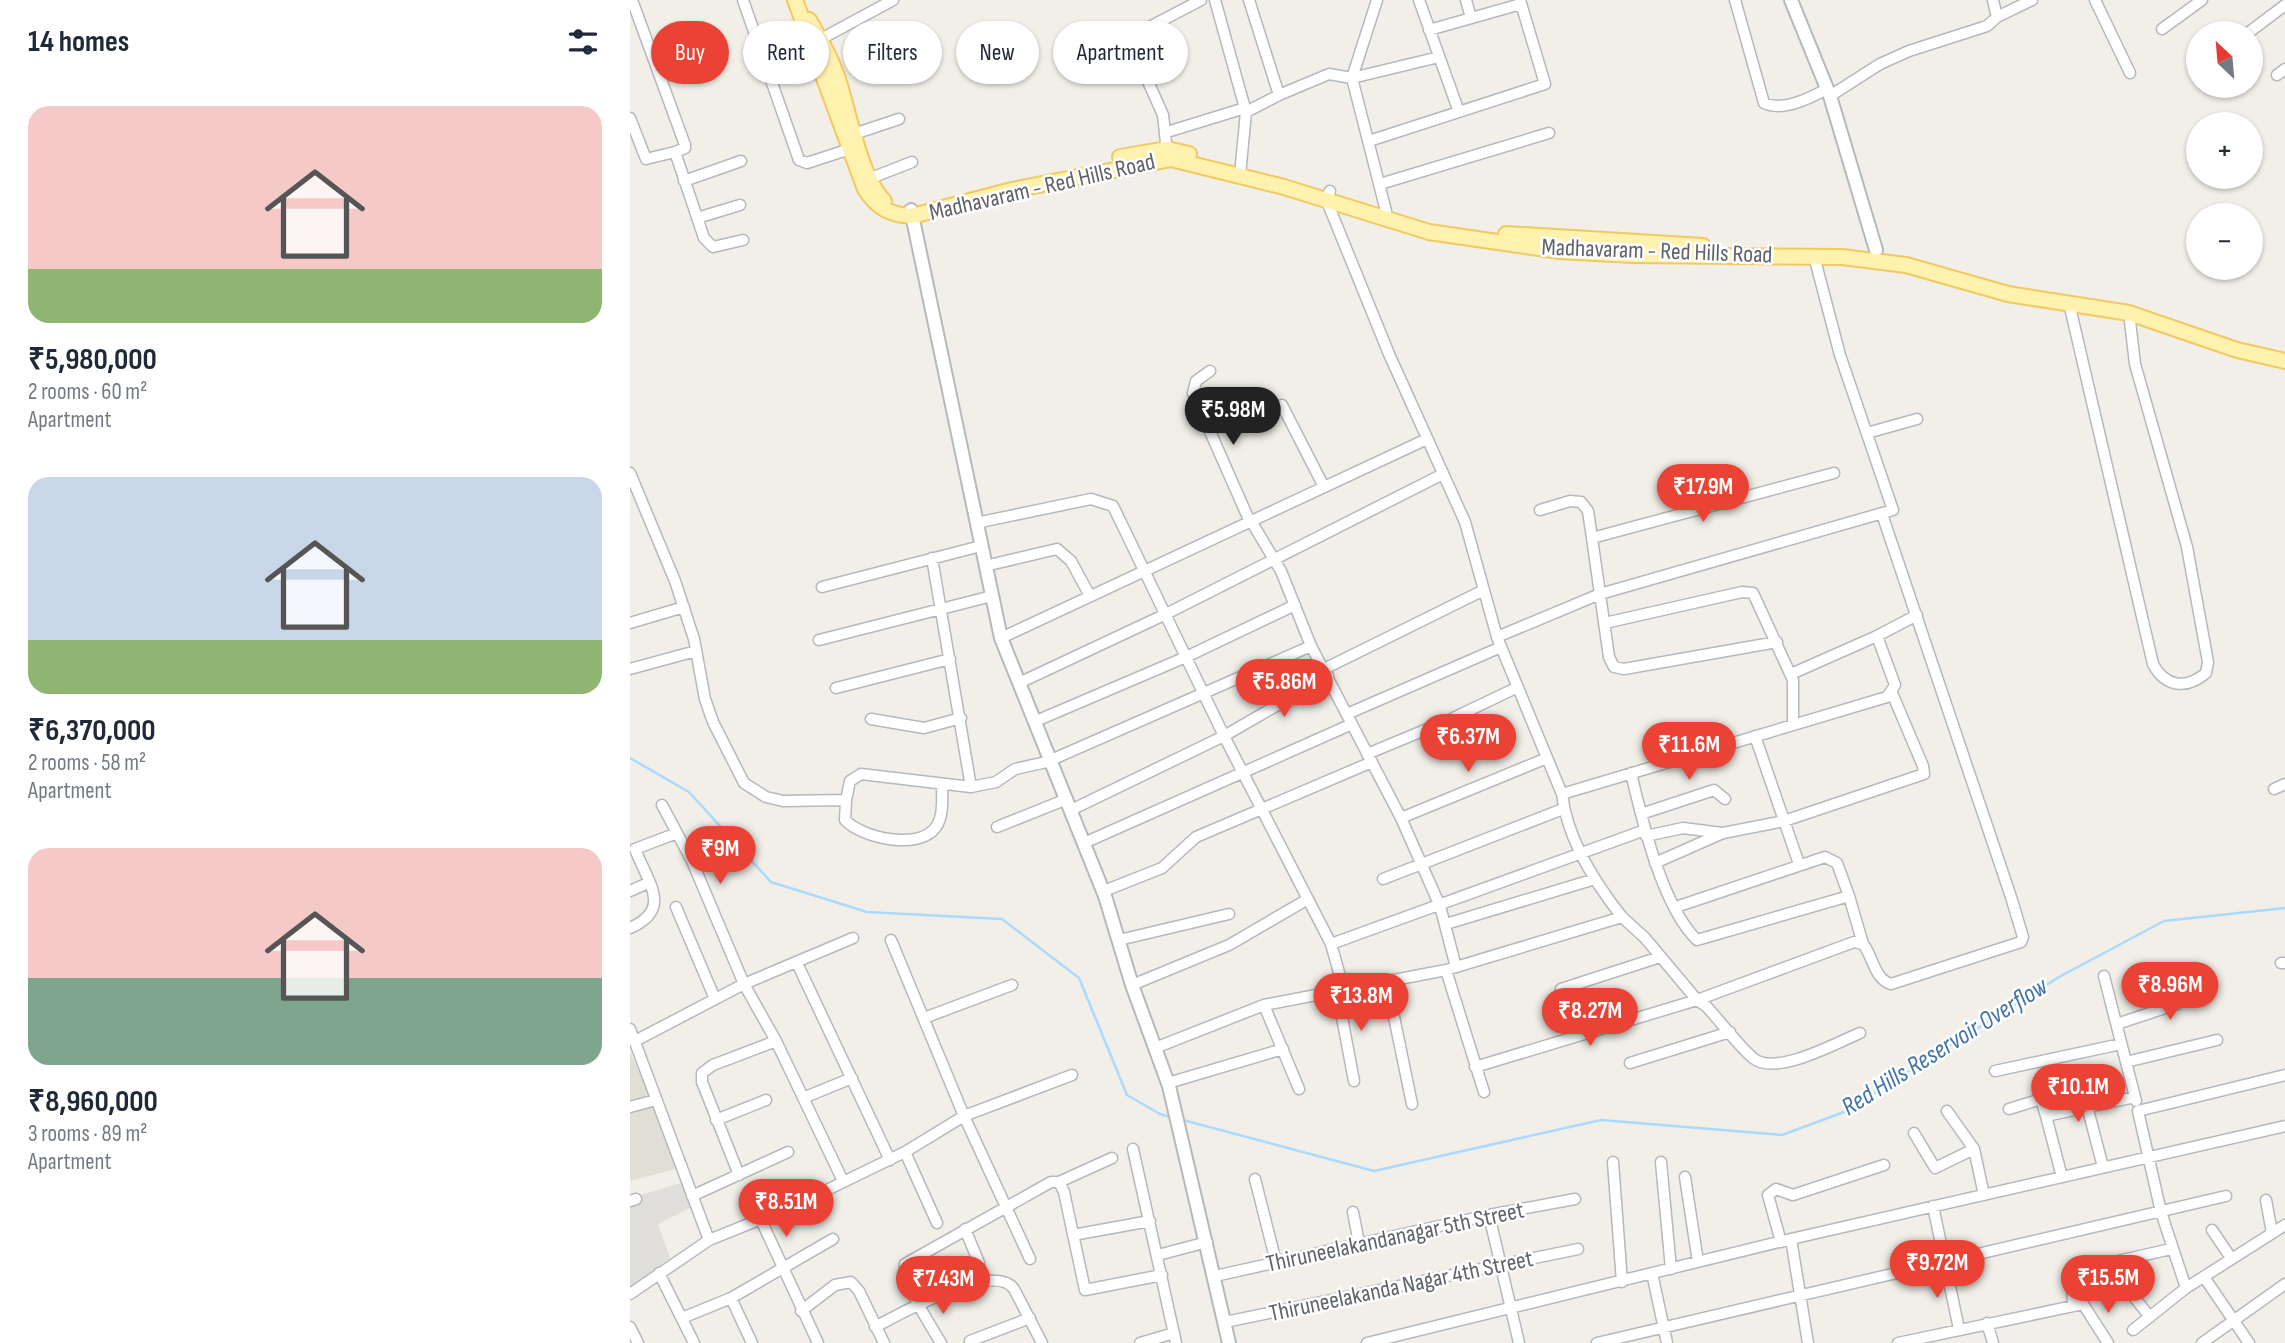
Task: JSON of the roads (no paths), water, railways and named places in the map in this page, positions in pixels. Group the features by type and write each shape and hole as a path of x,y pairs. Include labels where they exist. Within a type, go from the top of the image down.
{"main road":[{"path":"796,0 874,197"},
{"path":"796,0 809,21"},
{"path":"829,58 837,77 854,143 871,178 874,197"},
{"name":"Madhavaram - Red Hills Road","path":"874,197 912,213 1019,184 1166,154 1242,171 1436,224 1565,239 1876,250 2021,288 2134,308 2185,322 2235,341 2285,354"},
{"name":"Madhavaram - Red Hills Road","path":"1328,195 1429,232 1559,251 1632,255 1814,256 1863,258 1906,265 2008,294 2129,313 2237,350 2285,361"}],"street":[{"path":"630,118 646,159 684,148 632,0"},
{"path":"743,0 799,160 807,163 899,120"},
{"path":"829,35 893,0"},
{"path":"1166,154 1167,132 1156,94 1130,41 1140,32 1201,0"},
{"path":"1215,0 1246,110 1242,171"},
{"path":"1250,0 1279,95"},
{"path":"1377,0 1352,78 1386,211"},
{"path":"1419,0 1459,113"},
{"path":"1466,0 1471,18"},
{"path":"1735,0 1763,103 1779,105 1828,92 1909,51 1987,26 1997,17 2032,0"},
{"path":"1791,0 1828,92 1876,250"},
{"path":"1993,0 1997,17"},
{"path":"2095,0 2130,73"},
{"path":"2162,29 2202,0"},
{"path":"1369,141 1545,84 1521,2 1429,30"},
{"path":"2263,22 2285,5"},
{"path":"1167,132 1246,110 1329,74 1352,78 1438,57"},
{"path":"1380,184 1549,133"},
{"path":"675,152 709,245 718,247 743,240"},
{"path":"684,181 741,161"},
{"path":"871,178 912,162"},
{"path":"1328,195 1427,439 1465,522 1499,642 1562,794 1563,809 1595,879 1622,917 1755,1060 1768,1064 1788,1062 1860,1033"},
{"path":"697,218 740,205"},
{"path":"912,213 1000,638 1104,891 1132,985 1169,1085 1229,1343"},
{"path":"1347,714 1600,594 1894,510 1840,355 1814,256"},
{"path":"2069,303 2153,664 2158,674 2168,682 2186,684 2206,673 2208,662 2187,547 2134,364 2129,313"},
{"path":"1210,370 1196,381 1193,393 1250,522 1273,557 1311,646 1401,818 1440,906 1446,924 1451,969 1475,1067 1481,1075 1484,1092"},
{"path":"1282,405 1324,487"},
{"path":"1867,433 1917,419"},
{"path":"1000,638 1427,439"},
{"path":"630,473 684,607 713,722 744,783 765,797 783,801 845,800"},
{"path":"1592,538 1834,473"},
{"path":"1019,683 1166,614 1273,557 1443,474"},
{"path":"976,523 1091,499 1101,500 1115,509 1203,694 1331,944 1354,1081"},
{"path":"1540,510 1570,501 1581,502 1588,511 1608,657 1618,669 1777,642"},
{"path":"1676,907 1825,857 1834,859 1850,896 1863,944 1884,982 1891,984 2021,942 2022,937 1882,514"},
{"path":"821,587 981,546"},
{"path":"985,566 1057,549 1071,562 1090,596"},
{"path":"932,558 971,787"},
{"path":"997,827 1069,805 1224,736 1326,672 1483,590"},
{"path":"1605,623 1749,592 1757,598 1791,674 1795,688 1793,725"},
{"path":"820,640 992,596"},
{"path":"1036,721 1186,657 1294,605"},
{"path":"630,622 684,607"},
{"path":"1791,674 1917,615"},
{"path":"1655,863 1723,833 1784,821 1924,774 1892,693 1895,685 1877,636"},
{"path":"942,784 938,826 930,834 908,841 851,827 845,820 845,800 850,780 861,774 971,787 996,782 1015,769 1051,760 1311,646"},
{"path":"630,669 696,652"},
{"path":"836,688 950,659"},
{"path":"1104,891 1162,868 1196,837 1518,687"},
{"path":"1562,794 1892,693"},
{"path":"871,719 924,727 961,718"},
{"path":"1084,843 1352,724"},
{"path":"1755,736 1799,864"},
{"path":"1401,818 1547,758"},
{"path":"1631,773 1655,863 1693,936 1702,941 1850,896"},
{"path":"2274,789 2285,784"},
{"path":"1641,814 1714,790 1725,799"},
{"path":"662,806 692,861 744,984 776,1041 844,1181"},
{"path":"1384,879 1563,809"},
{"path":"1331,944 1646,833 1684,828 1723,833"},
{"path":"630,928 652,916 654,899 635,849 677,833"},
{"path":"1446,924 1595,879"},
{"path":"630,891 648,883"},
{"path":"1132,985 1229,946 1308,899"},
{"path":"676,906 715,999"},
{"path":"1119,940 1229,914"},
{"path":"1155,1048 1264,1005 1451,969 1622,917"},
{"path":"635,1041 744,984 853,938"},
{"path":"891,940 964,1116 1030,1259"},
{"path":"1475,1067 1697,1000 1840,946 1854,942 1863,944"},
{"path":"1561,989 1660,957"},
{"path":"797,963 890,1160"},
{"path":"2104,976 2136,1097 2161,1212 2186,1289"},
{"path":"1387,983 1412,1104"},
{"path":"924,1018 1012,985"},
{"path":"2117,1024 2177,1004 2184,996 2186,985"},
{"path":"1264,1005 1299,1089"},
{"path":"630,1028 709,1240"},
{"path":"1630,1063 1730,1032"},
{"path":"2126,1062 2217,1040"},
{"path":"739,1175 702,1082 702,1073 713,1065 776,1041"},
{"path":"1994,1071 2121,1044"},
{"path":"1169,1085 1283,1049"},
{"path":"2138,1111 2285,1075"},
{"path":"630,1294 709,1240 761,1220 905,1153 964,1116 1072,1076"},
{"path":"803,1098 852,1079"},
{"path":"2046,1115 2136,1097"},
{"path":"2009,1109 2041,1099 2062,1177"},
{"path":"630,1107 656,1100"},
{"path":"716,1120 766,1100"},
{"path":"2087,1106 2103,1167"},
{"path":"1947,1111 1974,1149 1983,1195"},
{"path":"1367,1343 1786,1240 2285,1126"},
{"path":"1914,1133 1935,1168 1974,1149"},
{"path":"1133,1149 1175,1338 1140,1343"},
{"path":"692,1196 788,1152"},
{"path":"905,1153 937,1223"},
{"path":"941,1343 919,1304 904,1271 905,1264 1044,1184 1059,1182 1112,1158"},
{"path":"1613,1162 1622,1282"},
{"path":"1661,1162 1671,1269"},
{"path":"1808,1343 1801,1297 1786,1240 1768,1195 1776,1189 1793,1195 1884,1165"},
{"path":"1685,1177 1698,1262"},
{"path":"1255,1179 1276,1262"},
{"path":"1059,1182 1085,1290 1162,1275"},
{"path":"1597,1343 2226,1196"},
{"name":"Thiruneelakandanagar 5th Street","path":"1215,1276 1489,1215 1575,1199"},
{"path":"2266,1200 2272,1233"},
{"path":"1933,1206 1959,1329"},
{"path":"1353,1212 1359,1243"},
{"path":"1489,1215 1520,1343"},
{"path":"761,1220 818,1343"},
{"path":"1073,1235 1150,1221"},
{"path":"2133,1330 2186,1289 2285,1225"},
{"path":"965,1229 979,1263"},
{"path":"2212,1230 2231,1258"},
{"path":"682,1318 731,1298 834,1239"},
{"path":"1158,1255 1207,1242"},
{"path":"2073,1306 2072,1279 2078,1270 2171,1249"},
{"name":"Thiruneelakanda Nagar 4th Street","path":"1224,1322 1578,1250"},
{"path":"659,1273 694,1343"},
{"path":"1652,1273 1667,1343"},
{"path":"2204,1277 2249,1343"},
{"path":"875,1326 919,1304 980,1280 1000,1279 1009,1282 1042,1343"},
{"path":"801,1311 835,1285 851,1282 859,1291 884,1343"},
{"path":"2202,1343 2285,1284"},
{"path":"2130,1292 2150,1317"},
{"path":"731,1298 752,1343"},
{"path":"1898,1343 2083,1304 2108,1343"},
{"path":"970,1341 1030,1318"},
{"path":"1987,1323 1993,1343"},
{"path":"630,1327 638,1343"}],"waterway":[{"name":"Red Hills Reservoir Overflow","path":"630,758 689,792 771,882 867,912 1002,919 1079,978 1127,1095 1160,1114 1173,1118"},
{"name":"Red Hills Reservoir Overflow","path":"1183,1120 1374,1171 1601,1120 1782,1135 1844,1112 2059,977 2164,921 2285,908"}]}
